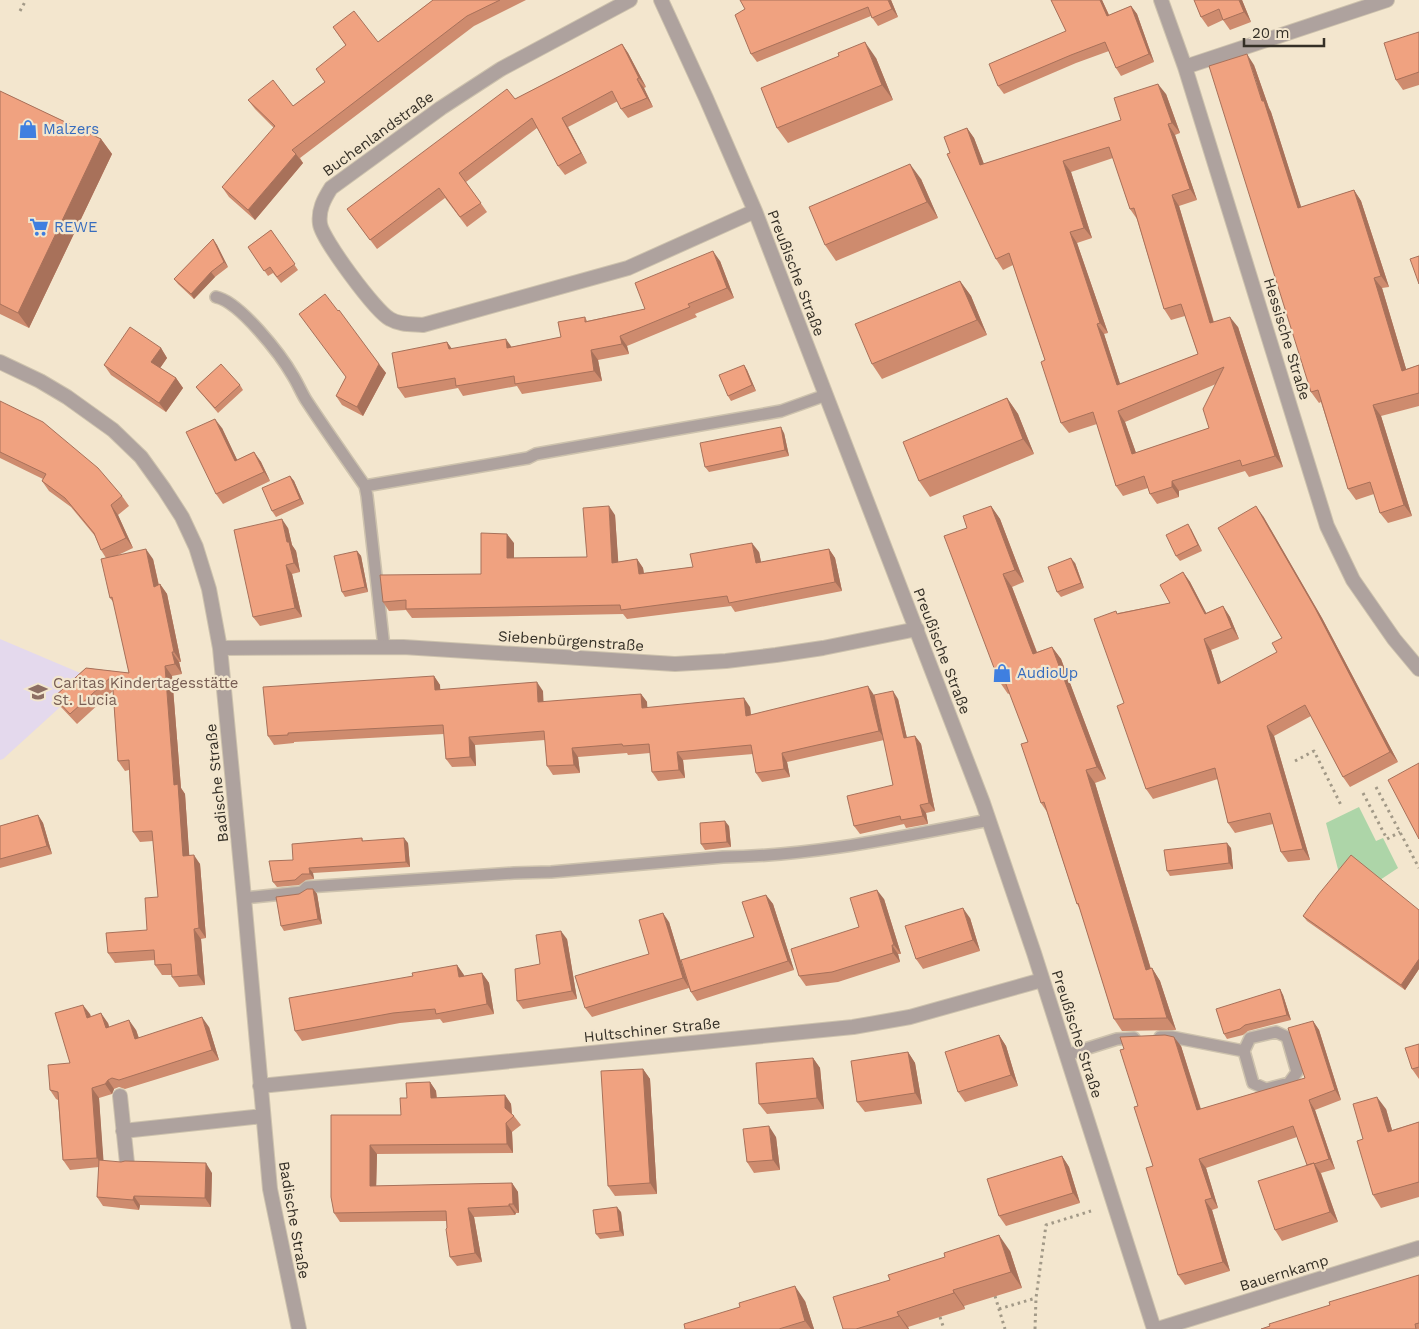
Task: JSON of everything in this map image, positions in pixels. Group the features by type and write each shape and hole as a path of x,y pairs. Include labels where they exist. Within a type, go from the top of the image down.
{"street":[{"name":"Buchenlandstraße","path":"630,0 501,69 398,138 330,188 321,206 320,225 330,246 377,309 390,319 406,324 424,325 628,268 755,211"},
{"name":"Preußische Straße","path":"661,0 755,211 989,820 1154,1329"},
{"name":"Hessische Straße","path":"1161,0 1185,67 1327,526 1353,580 1394,639 1419,669"},
{"path":"1185,67 1387,0"},
{"name":"Badische Straße","path":"0,362 40,381 78,403 113,430 142,457 182,517 196,547 209,589 220,648 270,1189 299,1329"},
{"name":"Siebenbürgenstraße","path":"220,648 384,647 469,650 675,664 726,661 786,654 917,629"},
{"name":"Hultschiner Straße","path":"260,1086 853,1027 910,1017 1042,980"},
{"path":"120,1096 127,1163"},
{"path":"124,1132 263,1116"},
{"name":"Bauernkamp","path":"1158,1329 1419,1248"}],"lane":[{"path":"216,297 223,299 245,316 277,352 304,397 365,486 371,524 384,647"},
{"path":"365,486 528,458 536,454 781,412 826,395"},
{"path":"244,898 302,892 307,887 514,872 551,872 723,857 814,852 851,847 989,820"},
{"path":"1276,1032 1287,1037 1297,1072 1289,1083 1266,1089 1253,1083 1244,1051 1250,1038 1276,1032"},
{"path":"1066,1055 1117,1039 1172,1037 1244,1051"}],"path":[{"path":"20,11 26,0"},
{"path":"1295,761 1314,751 1341,805"},
{"path":"1376,787 1419,868"},
{"path":"1363,794 1387,839 1400,832"},
{"path":"1035,1329 1036,1298 1046,1225 1091,1211"},
{"path":"994,1296 1005,1329"},
{"path":"999,1309 1036,1298"},
{"path":"940,1317 944,1329"}],"shaded area":[{"name":"Caritas Kindertagesstätte St. Lucia","path":"0,639 92,678 0,760"}],"green space":[{"path":"1359,807 1376,841 1383,838 1398,868 1380,880 1340,877 1326,823"}],"building":[{"path":"433,0 500,0 467,16 292,150 296,154 248,210 222,187 275,126 248,100 273,80 293,106 325,82 316,69 346,45 333,27 354,11 378,42"},
{"path":"740,0 888,0 892,9 872,18 868,7 751,54 735,15 745,9"},
{"path":"1051,0 1100,0 1107,16 1131,6 1149,54 1116,68 1105,42 998,86 989,64 1066,31"},
{"path":"1194,0 1239,0 1244,12 1223,20 1219,9 1201,17"},
{"path":"1419,32 1419,72 1396,80 1384,43"},
{"path":"865,42 882,85 777,128 761,88 839,56 838,53"},
{"path":"622,44 647,98 621,109 612,91 562,118 581,153 558,166 532,118 459,173 481,203 460,217 439,188 370,240 347,209 507,89 515,99"},
{"path":"1247,54 1298,208 1354,190 1381,276 1374,278 1402,371 1419,365 1419,393 1373,405 1404,505 1380,513 1370,482 1348,489 1318,390 1311,392 1209,66"},
{"path":"1158,84 1172,123 1168,124 1190,189 1172,195 1210,323 1230,317 1275,456 1242,466 1240,460 1172,481 1172,487 1150,494 1144,476 1116,486 1093,412 1061,423 1041,362 1045,360 1009,253 996,259 947,154 950,153 944,137 967,128 980,165 1121,120 1114,98","holes":["1109,147 1130,209 1134,208 1164,309 1181,304 1198,354 1117,385 1097,324 1100,323 1070,232 1084,228 1063,161","1224,367 1203,409 1209,428 1132,454 1118,411"]},
{"name":"REWE","path":"0,91 101,139 18,313 0,304"},
{"path":"910,164 927,202 825,245 809,207"},
{"path":"271,230 295,264 277,277 270,267 264,271 248,247"},
{"path":"213,239 224,262 211,272 191,294 174,279"},
{"path":"713,251 727,288 688,304 690,307 620,336 622,344 591,350 594,371 515,384 514,376 456,386 455,378 398,388 392,353 447,342 449,349 506,339 507,348 561,337 558,322 585,317 585,322 645,309 635,283"},
{"path":"1419,256 1419,284 1410,259"},
{"path":"960,281 977,320 872,364 855,324"},
{"path":"325,294 379,364 357,407 336,396 346,377 299,314"},
{"path":"130,327 161,348 151,362 176,378 159,403 104,365"},
{"path":"221,364 240,385 215,408 196,387"},
{"path":"744,365 752,385 728,396 719,375"},
{"path":"1007,398 1023,439 919,481 903,442"},
{"path":"0,401 43,422 98,468 122,496 111,505 126,538 101,550 94,533 65,498 42,481 46,474 0,452"},
{"path":"215,419 235,461 254,452 264,472 216,494 186,432"},
{"path":"781,427 785,450 705,467 700,443"},
{"path":"290,476 300,499 272,511 262,488"},
{"path":"609,506 612,563 637,559 639,574 693,567 690,554 752,543 756,563 829,549 835,582 729,603 727,596 621,610 620,605 406,609 406,600 383,602 380,575 481,574 481,533 507,534 507,558 587,557 583,508"},
{"path":"991,506 1015,570 1003,574 1033,654 1052,647 1097,767 1086,770 1146,970 1152,968 1167,1018 1114,1019 1044,802 1041,803 1021,744 1028,742 1004,679 999,681 944,536 967,528 963,516"},
{"path":"1256,506 1315,608 1390,752 1343,777 1305,705 1267,726 1303,849 1281,852 1270,813 1228,823 1215,768 1146,789 1117,706 1124,703 1094,619 1116,611 1117,614 1170,603 1160,585 1183,572 1205,614 1223,606 1232,628 1204,639 1218,684 1277,652 1272,643 1282,638 1218,528"},
{"path":"282,519 294,563 286,565 295,608 253,617 234,530"},
{"path":"1188,524 1198,545 1176,556 1166,535"},
{"path":"146,549 154,587 160,584 174,652 172,652 175,664 165,666 174,785 178,784 183,856 194,855 199,928 194,929 198,975 172,977 171,964 155,965 154,950 108,953 106,933 147,930 145,898 158,897 152,831 133,832 129,760 118,761 112,676 70,714 54,697 86,668 129,673 112,597 110,598 101,559"},
{"path":"357,551 365,587 342,592 334,556"},
{"path":"1071,558 1081,583 1057,592 1048,567"},
{"path":"434,676 435,690 537,682 538,702 641,694 642,708 744,698 746,716 868,686 879,731 782,753 784,769 756,773 751,745 677,752 679,770 652,772 649,744 572,748 574,765 547,766 544,731 469,737 470,757 446,759 443,725 288,733 288,735 268,736 263,687"},
{"path":"893,691 904,738 915,736 929,803 920,805 923,816 901,820 900,816 854,826 847,796 893,785 874,695"},
{"path":"1419,763 1419,839 1388,780"},
{"path":"38,815 47,846 0,859 0,826"},
{"path":"725,821 727,842 701,844 700,823"},
{"path":"362,838 362,841 404,838 406,862 309,868 310,874 302,874 295,880 273,882 269,861 293,860 292,844"},
{"path":"1227,843 1229,863 1167,871 1164,850"},
{"path":"1351,855 1419,910 1419,959 1401,985 1303,916"},
{"path":"307,889 313,889 318,919 281,926 276,897 299,894"},
{"path":"877,890 894,945 892,945 893,953 832,972 799,976 791,949 859,927 850,898"},
{"path":"766,895 788,961 691,992 681,960 754,937 742,902"},
{"path":"963,908 973,940 916,959 905,926"},
{"path":"663,913 683,978 585,1008 575,976 649,954 639,920"},
{"path":"561,931 572,991 517,1001 515,969 540,964 536,935"},
{"path":"457,965 459,977 482,973 487,1004 436,1014 435,1009 393,1013 295,1031 289,998 413,976 412,973"},
{"path":"1280,989 1287,1015 1245,1025 1240,1029 1224,1034 1216,1009"},
{"path":"83,1005 87,1018 101,1013 106,1028 129,1020 135,1039 202,1017 212,1050 119,1080 112,1078 105,1084 92,1088 97,1158 63,1160 58,1092 50,1090 48,1065 70,1063 55,1013"},
{"path":"1313,1021 1335,1090 1309,1100 1329,1159 1307,1165 1293,1126 1199,1159 1212,1198 1205,1200 1223,1262 1178,1275 1146,1168 1153,1166 1134,1107 1138,1106 1120,1050 1124,1049 1120,1037 1165,1035 1174,1037 1197,1110 1305,1078 1288,1028"},
{"path":"999,1035 1011,1075 958,1092 945,1052"},
{"path":"1419,1044 1419,1067 1412,1069 1405,1048"},
{"path":"908,1052 915,1093 857,1102 851,1061"},
{"path":"813,1058 817,1098 759,1104 756,1063"},
{"path":"643,1069 650,1183 608,1186 601,1071"},
{"path":"430,1082 431,1098 505,1095 505,1108 514,1116 506,1123 507,1144 370,1145 370,1186 512,1183 513,1204 509,1204 509,1206 468,1208 475,1253 450,1257 446,1229 446,1211 334,1213 331,1197 331,1115 401,1115 400,1098 407,1098 406,1083"},
{"path":"1377,1097 1388,1132 1419,1122 1419,1182 1373,1195 1357,1141 1363,1139 1353,1104"},
{"path":"769,1126 773,1160 747,1162 743,1129"},
{"path":"1062,1156 1073,1193 999,1216 987,1179"},
{"path":"99,1160 206,1163 205,1198 134,1196 133,1200 97,1197"},
{"path":"1314,1163 1330,1212 1275,1230 1258,1181"},
{"path":"617,1207 620,1231 596,1234 593,1210"},
{"path":"999,1235 1011,1272 953,1290 954,1293 897,1312 899,1316 856,1329 843,1329 833,1297 890,1280 888,1275 945,1257 944,1253"},
{"path":"1419,1275 1419,1323 1415,1324 1416,1329 1261,1329 1270,1326 1269,1324 1330,1305 1329,1302"},
{"path":"795,1286 805,1321 779,1329 685,1329 684,1324 740,1307 739,1303"}],"place":[{"name":"Malzers","path":"28,129"},
{"name":"REWE","path":"39,227"},
{"name":"AudioUp","path":"1002,673"},
{"name":"Caritas Kindertagesstätte St. Lucia","path":"38,692"}]}
